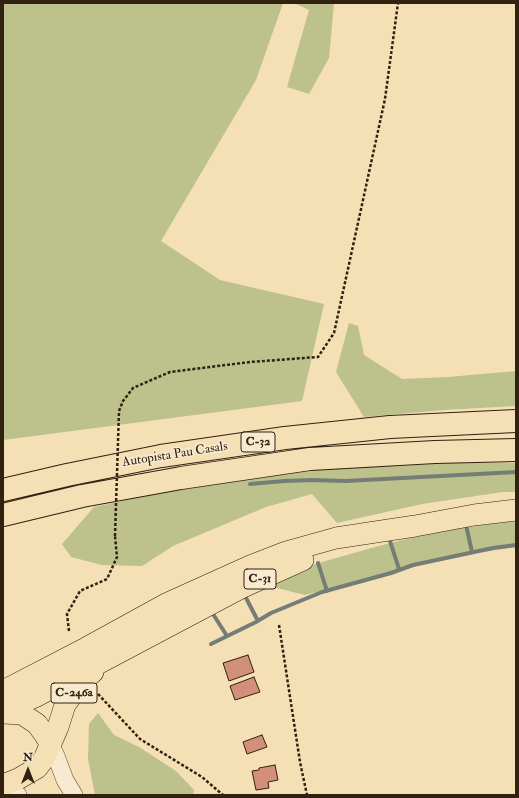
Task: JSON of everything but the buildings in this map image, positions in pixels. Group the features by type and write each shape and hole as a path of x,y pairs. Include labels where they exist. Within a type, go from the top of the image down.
{"highway":[{"name":"Autopista Pau Casals","path":"3,490 67,475 161,456 285,438 390,427 516,420"},
{"name":"Autopista Pau Casals","path":"3,515 82,496 181,478 310,459 434,452 516,450"}],"main road":[{"name":"C-31","path":"3,691 35,676 168,603 210,583 286,552 336,538 415,526 474,514 516,510"},
{"name":"C-31","path":"3,712 35,698 198,609 272,573 312,557 415,526"},
{"path":"3,708 7,702 13,698 74,667 104,647 122,628"},
{"name":"C-246a","path":"51,745 65,706 80,683 116,654"},
{"path":"3,712 22,714 37,724 51,745 44,759 37,768 3,786"}],"street":[{"path":"51,745 65,780 74,795"},
{"path":"3,786 18,795"}],"path":[{"path":"69,631 67,614 80,591 107,579 117,557 115,536 119,411 123,401 133,388 170,372 250,362 318,357 334,333 385,99 398,3"},
{"path":"279,625 300,762 307,795"},
{"path":"98,694 140,739 202,777 223,795"}],"green space":[{"path":"3,3 283,3 256,80 161,241 220,280 324,304 302,401 3,440"},
{"path":"294,3 334,3 329,58 309,94 287,87 309,10"},
{"path":"349,323 358,326 364,355 402,379 448,377 516,371 516,406 444,410 364,417 336,372"},
{"path":"467,462 516,463 516,492 503,492 422,504 337,523 312,494 266,507 173,546 142,566 102,565 71,557 62,544 94,507 164,492 344,466 399,466"},
{"path":"516,521 516,547 451,557 305,595 269,586 315,564 375,547 434,532"},
{"path":"98,713 114,735 139,747 176,771 194,790 193,795 95,795 88,759 89,724"}],"waterway":[{"path":"250,484 284,481 346,481 516,472"},
{"path":"466,525 472,552"},
{"path":"390,541 399,569"},
{"path":"211,644 271,613 322,592 391,573 413,565 493,548 516,545"},
{"path":"318,563 327,591"},
{"path":"245,596 258,621"},
{"path":"213,614 227,636"}]}
